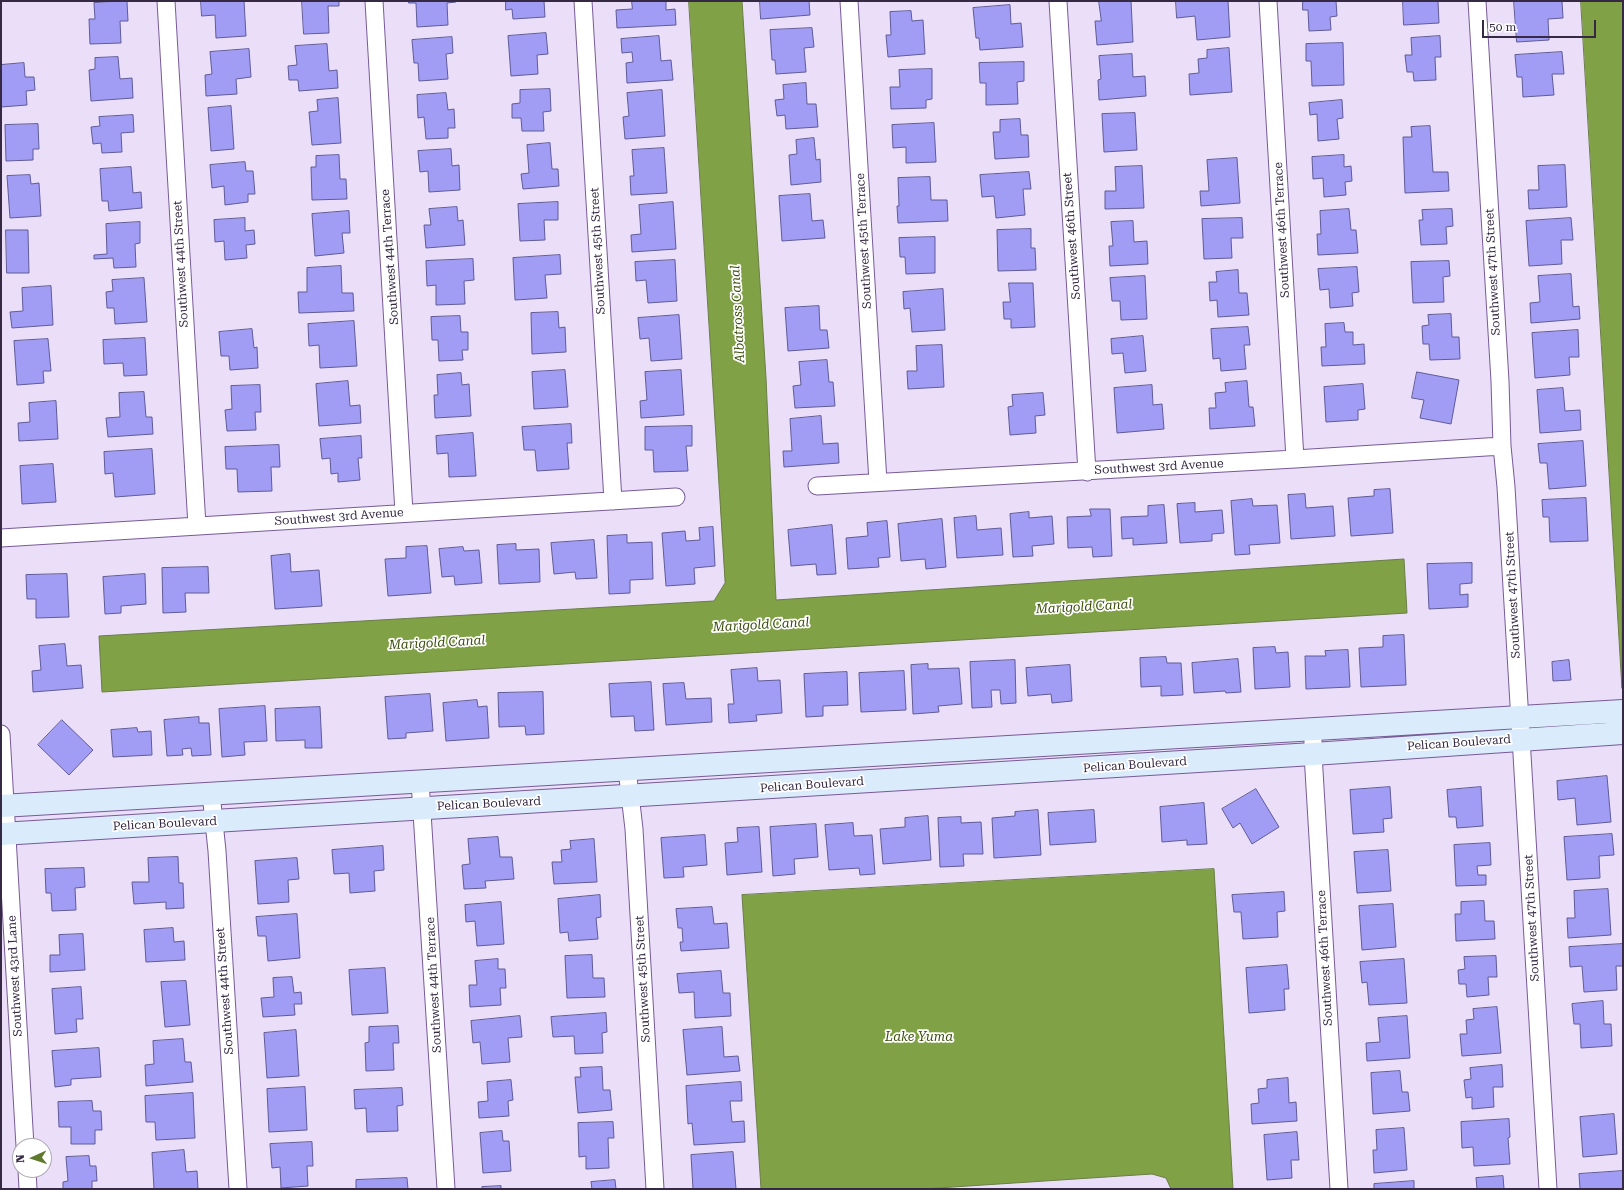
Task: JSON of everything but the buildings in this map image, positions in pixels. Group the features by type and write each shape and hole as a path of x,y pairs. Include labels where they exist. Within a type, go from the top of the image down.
{"street":[{"name":"Southwest 44th Street","path":"166,1 197,526"},
{"name":"Southwest 44th Terrace","path":"374,1 404,513"},
{"name":"Southwest 45th Street","path":"583,1 613,501"},
{"name":"Southwest 45th Terrace","path":"849,1 878,482"},
{"name":"Southwest 46th Street","path":"1058,1 1088,472"},
{"name":"Southwest 46th Terrace","path":"1268,1 1295,459"},
{"name":"Southwest 47th Street","path":"1477,1 1502,446 1507,502 1548,1189"},
{"name":"Southwest 3rd Avenue","path":"817,486 1088,472 1502,446"},
{"name":"Southwest 3rd Avenue","path":"1,538 676,497"},
{"name":"Pelican Boulevard","path":"3,806 627,768 1623,711"},
{"name":"Southwest 46th Terrace","path":"1313,728 1313,754 1339,1189"},
{"name":"Pelican Boulevard","path":"4,834 1313,754 1623,733"},
{"name":"Southwest 43rd Lane","path":"1,734 4,834 24,1138"},
{"name":"Southwest 45th Street","path":"627,768 631,796 655,1189"},
{"name":"Southwest 44th Terrace","path":"420,781 423,808 446,1189"},
{"name":"Southwest 44th Street","path":"211,793 238,1189"},
{"path":"27,1178 28,1189"}],"water":[{"path":"689,1 742,1 766,378 776,600 1404,559 1407,613 102,692 99,636 714,601 725,583"},
{"path":"1581,1 1623,1 1622,688"},
{"name":"Lake Yuma","path":"1214,869 1233,1189 1171,1189 1166,1178 1152,1174 922,1189 761,1189 742,895"}],"water label":[{"name":"Albatross Canal","path":"738,314"},
{"name":"Marigold Canal","path":"1084,607"},
{"name":"Marigold Canal","path":"761,625"},
{"name":"Marigold Canal","path":"437,643"}]}
